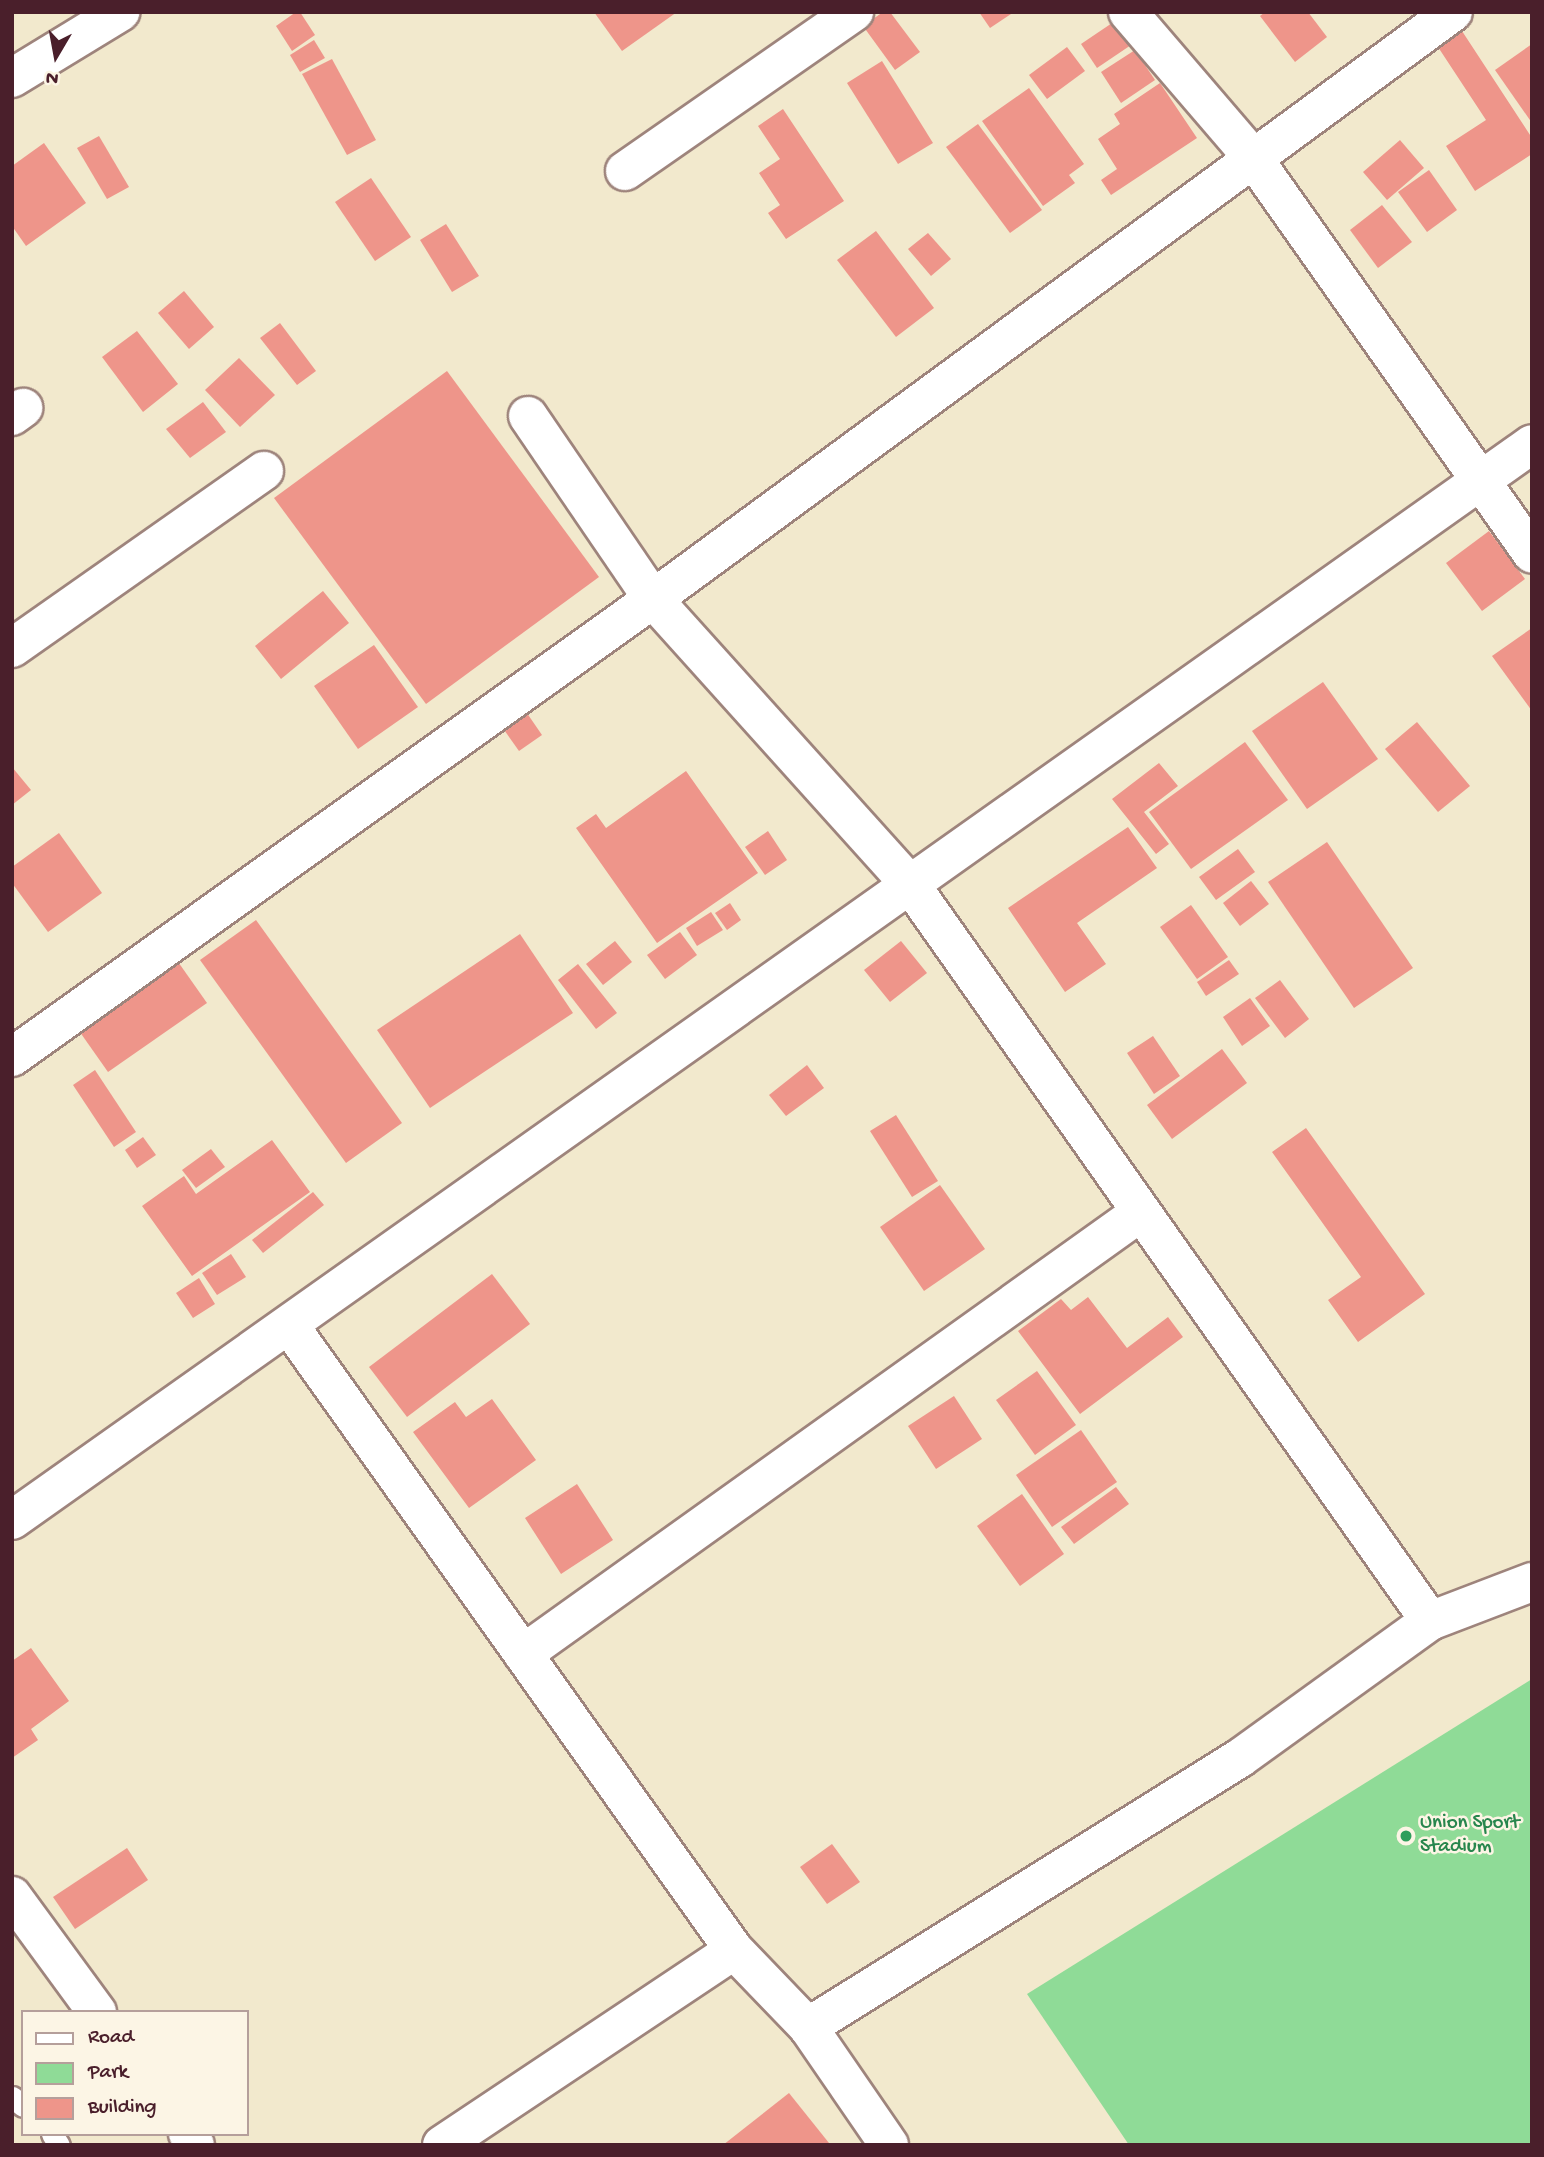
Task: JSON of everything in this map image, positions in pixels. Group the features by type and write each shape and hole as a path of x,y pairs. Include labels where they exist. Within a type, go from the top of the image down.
{"street":[{"path":"12,78 120,12"},
{"path":"625,171 854,12"},
{"path":"1128,12 1253,158 1532,554"},
{"path":"12,1057 653,599 1453,12"},
{"path":"528,416 653,599 910,884 1430,1621"},
{"path":"12,1520 1532,444"},
{"path":"12,648 264,471"},
{"path":"523,1654 1141,1212"},
{"path":"289,1325 734,1950 807,2027 889,2145"},
{"path":"807,2027 1240,1758 1430,1621 1532,1582"},
{"path":"12,1896 96,2010"},
{"path":"442,2145 734,1950"}],"green space":[{"name":"Union Sport Stadium","path":"1532,1679 1532,2145 1129,2145 1027,1994"}],"building":[{"path":"300,12 315,35 292,51 276,26"},
{"path":"594,12 677,12 622,51"},
{"path":"883,12 890,12 920,52 895,70 863,26"},
{"path":"979,12 1014,12 990,28"},
{"path":"1265,12 1308,12 1327,37 1295,62 1260,16"},
{"path":"1118,19 1134,43 1097,68 1081,44"},
{"path":"1462,31 1532,138 1532,154 1475,191 1446,146 1486,120 1438,47"},
{"path":"314,40 325,58 300,72 290,55"},
{"path":"1532,44 1532,123 1495,70"},
{"path":"1067,47 1085,71 1047,99 1029,75"},
{"path":"1135,50 1155,80 1121,103 1101,72"},
{"path":"332,59 376,140 347,155 302,74"},
{"path":"882,61 933,143 898,164 847,83"},
{"path":"1160,83 1197,138 1111,195 1101,180 1117,169 1098,139 1120,124 1114,114"},
{"path":"1029,88 1084,164 1069,175 1075,183 1043,206 982,121"},
{"path":"783,109 844,201 786,239 768,213 780,205 759,173 780,159 758,126"},
{"path":"978,124 1042,210 1010,233 946,147"},
{"path":"99,136 129,187 107,199 77,148"},
{"path":"1400,140 1424,168 1387,200 1363,172"},
{"path":"44,143 86,203 26,246 12,226 12,166"},
{"path":"1429,170 1457,210 1427,232 1398,192"},
{"path":"371,178 411,237 375,261 335,202"},
{"path":"1382,205 1412,242 1378,268 1350,230"},
{"path":"446,224 479,276 452,292 420,240"},
{"path":"876,231 934,308 896,337 837,260"},
{"path":"928,233 951,259 931,276 908,249"},
{"path":"184,291 214,327 189,349 158,313"},
{"path":"280,323 316,371 297,385 260,338"},
{"path":"137,331 178,384 143,412 102,357"},
{"path":"239,358 275,395 240,427 205,390"},
{"path":"447,371 599,577 426,704 274,498"},
{"path":"203,402 226,432 190,458 166,429"},
{"path":"1489,531 1525,579 1482,611 1446,563"},
{"path":"323,591 349,623 281,679 255,646"},
{"path":"1532,628 1532,711 1492,656"},
{"path":"374,645 418,707 358,749 314,686"},
{"path":"1323,682 1378,759 1307,809 1252,731"},
{"path":"520,703 542,735 519,751 497,720"},
{"path":"1417,722 1470,786 1438,812 1385,749"},
{"path":"1245,742 1288,800 1191,869 1149,812"},
{"path":"1159,763 1178,786 1144,812 1169,844 1156,854 1112,799"},
{"path":"12,767 31,790 12,805"},
{"path":"686,771 758,873 657,943 576,828 596,814 606,828"},
{"path":"1128,827 1157,868 1077,923 1106,964 1065,992 1008,908"},
{"path":"768,831 787,860 765,875 745,847"},
{"path":"59,833 102,893 48,932 12,883 12,867"},
{"path":"1327,842 1413,968 1354,1008 1268,882"},
{"path":"1238,849 1255,872 1216,900 1199,877"},
{"path":"1251,881 1269,904 1240,926 1223,903"},
{"path":"730,903 741,920 727,930 715,913"},
{"path":"1191,905 1228,957 1197,979 1160,927"},
{"path":"711,912 723,930 697,946 686,928"},
{"path":"256,920 402,1123 346,1163 200,960"},
{"path":"680,932 697,955 665,979 647,955"},
{"path":"520,934 573,1013 430,1108 377,1030"},
{"path":"615,941 632,962 603,985 586,964"},
{"path":"901,941 927,973 890,1002 864,970"},
{"path":"169,949 207,1003 108,1072 70,1018"},
{"path":"1229,960 1239,974 1206,996 1197,982"},
{"path":"578,964 617,1013 596,1029 558,980"},
{"path":"1280,980 1309,1019 1285,1038 1255,998"},
{"path":"1250,998 1270,1026 1242,1046 1223,1017"},
{"path":"1153,1036 1180,1076 1154,1094 1127,1053"},
{"path":"1222,1049 1247,1083 1172,1139 1147,1105"},
{"path":"807,1065 824,1088 786,1116 769,1095"},
{"path":"95,1070 136,1132 114,1147 73,1085"},
{"path":"896,1115 938,1181 912,1197 870,1131"},
{"path":"1306,1128 1425,1294 1358,1342 1328,1300 1361,1277 1272,1152"},
{"path":"143,1137 156,1155 137,1168 125,1150"},
{"path":"272,1140 310,1192 192,1276 142,1206 184,1176 196,1194"},
{"path":"211,1149 225,1167 196,1188 182,1170"},
{"path":"940,1185 985,1249 924,1291 880,1227"},
{"path":"313,1192 324,1205 263,1253 252,1240"},
{"path":"231,1254 246,1277 217,1295 202,1273"},
{"path":"492,1274 530,1324 407,1417 369,1367"},
{"path":"199,1278 215,1304 193,1318 176,1293"},
{"path":"1088,1297 1127,1348 1168,1317 1183,1337 1080,1414 1018,1331 1061,1299 1071,1310"},
{"path":"1037,1371 1076,1425 1035,1455 996,1400"},
{"path":"954,1396 982,1439 936,1469 908,1426"},
{"path":"492,1399 536,1460 469,1508 413,1432 455,1402 466,1417"},
{"path":"1081,1430 1117,1482 1052,1527 1016,1475"},
{"path":"577,1484 613,1540 561,1574 525,1518"},
{"path":"1116,1487 1129,1504 1074,1544 1061,1527"},
{"path":"1022,1494 1064,1554 1020,1586 977,1526"},
{"path":"31,1648 69,1701 31,1729 38,1740 12,1758 12,1661"},
{"path":"832,1844 860,1882 827,1904 800,1867"},
{"path":"127,1848 148,1880 75,1929 53,1897"},
{"path":"789,2093 829,2143 723,2145"}],"place":[{"name":"Union Sport Stadium","path":"1406,1836"}]}
